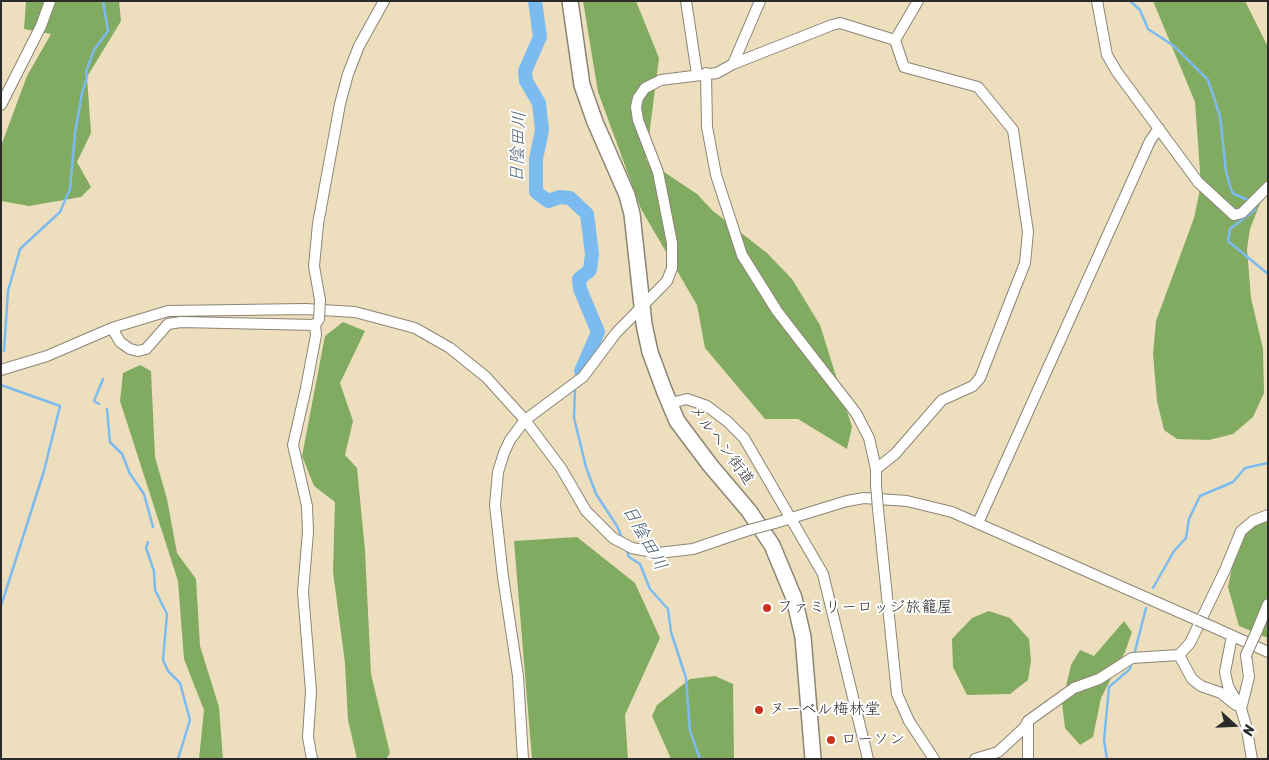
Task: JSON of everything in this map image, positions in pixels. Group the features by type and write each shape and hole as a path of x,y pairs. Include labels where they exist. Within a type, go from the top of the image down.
{"highway":[{"name":"メルヘン街道","path":"570,1 582,85 595,122 627,194 650,352 677,421 710,465 749,511 767,538 786,578 803,637 813,759"}],"street":[{"path":"1,104 41,26 50,1"},
{"path":"312,759 308,737 311,691 303,592 308,532 307,506 292,445 306,388 316,335 320,300 314,266 318,224 340,104 348,74 360,46 384,1"},
{"path":"686,1 702,74 707,127 716,175 742,255 777,311 856,413 869,438 876,469 878,509 897,694 909,721 934,759"},
{"path":"733,64 760,1"},
{"path":"876,469 895,454 942,400 973,386 980,378 1025,262 1028,232 1012,130 978,87 904,67 895,40 918,1"},
{"path":"1097,1 1107,55 1116,72 1198,182 1234,215 1242,213 1268,187"},
{"path":"523,759 518,676 503,577 495,505 498,472 510,440 525,420 583,377 616,334 667,281 672,268 672,242 658,172 638,120 636,107 638,98 646,88 661,80 717,73 733,64 832,24 840,23 895,40"},
{"path":"978,524 1146,150 1159,128"},
{"path":"1,370 47,356 112,328 168,311 195,309 304,309 355,312 377,316 415,328 450,348 486,377 525,420 561,468 586,511 595,522 614,538 632,548 658,553 693,549 847,501 864,498 907,501 952,512 1268,652"},
{"path":"112,328 120,342 130,350 138,350 146,348 168,324 181,322 317,322"},
{"path":"671,403 688,399 707,406 728,422 744,438 823,574 868,759"},
{"path":"974,759 998,752 1028,722 1074,688 1100,679 1132,658 1179,655 1190,643 1226,570 1241,531 1253,521 1268,515"},
{"path":"1241,709 1249,677 1246,655 1268,604"},
{"path":"1232,636 1225,672 1228,686 1241,709 1252,759"},
{"path":"1179,655 1192,679 1201,686 1221,693 1241,709"},
{"path":"1028,722 1028,759"}],"green space":[{"path":"26,1 119,1 121,21 87,77 91,133 77,162 91,187 81,197 29,206 1,201 1,146 27,76 51,34 24,29"},
{"path":"583,1 636,1 659,58 646,160 697,194 713,211 767,253 792,279 820,325 852,427 847,449 798,419 765,419 705,348 697,305 641,209 598,92"},
{"path":"1153,1 1245,1 1268,47 1268,193 1261,201 1250,229 1247,249 1251,298 1263,349 1264,393 1253,417 1233,434 1209,440 1177,439 1164,430 1157,401 1153,354 1156,321 1194,218 1201,185 1195,102"},
{"path":"343,322 365,331 340,383 353,421 345,455 357,468 365,550 371,674 390,753 386,759 357,759 348,720 345,663 333,572 335,502 314,486 302,456 325,336"},
{"path":"140,365 151,371 155,457 167,499 177,553 196,579 200,646 219,707 223,759 199,759 204,710 184,659 178,581 120,401 123,373"},
{"path":"1252,518 1268,520 1268,638 1239,626 1228,587 1234,558"},
{"path":"577,537 635,583 660,638 625,715 628,759 532,759 514,541"},
{"path":"989,611 1010,618 1029,639 1031,661 1028,680 1010,694 967,695 953,667 952,639 972,618"},
{"path":"1124,621 1132,632 1125,652 1101,698 1093,737 1080,745 1065,728 1062,703 1071,665 1080,650 1094,656"},
{"path":"715,676 733,684 734,759 671,759 652,716 657,705 690,679"}],"waterway":[{"path":"4,351 8,291 20,249 60,212 70,189 75,133 82,93 87,77 86,72 94,50 108,31 103,1"},
{"name":"日陰田川","path":"535,1 540,37 525,71 526,81 539,103 542,130 536,159 536,192 548,201 560,197 570,198 587,214 592,254 590,270 579,279 580,289 598,332 581,371"},
{"path":"1130,1 1140,10 1148,29 1174,46 1208,80 1220,116 1226,172 1231,189 1234,194 1248,200"},
{"path":"1256,206 1255,210 1230,229 1228,241 1268,274"},
{"path":"99,404 94,401 103,379"},
{"path":"1,385 60,406 44,471 1,606"},
{"name":"日陰田川","path":"575,390 574,418 586,467 596,494 617,526 622,538"},
{"path":"107,409 110,442 122,454 130,474 144,494 153,527"},
{"path":"1153,588 1174,551 1186,538 1189,519 1200,496 1233,482 1245,468 1268,463"},
{"path":"148,542 146,548 154,571 155,590 167,614 163,660 168,671 180,683 190,720 178,759"},
{"name":"日陰田川","path":"626,548 629,557 640,564 650,589 668,609 671,632 686,678 690,731 700,759"},
{"path":"1135,651 1146,608"},
{"path":"1107,759 1104,740 1109,687 1130,669 1131,664"}],"place":[{"name":"ファミリーロッジ旅籠屋","path":"767,608"},
{"name":"ヌーベル梅林堂","path":"759,710"},
{"name":"ローソン","path":"831,740"}]}
